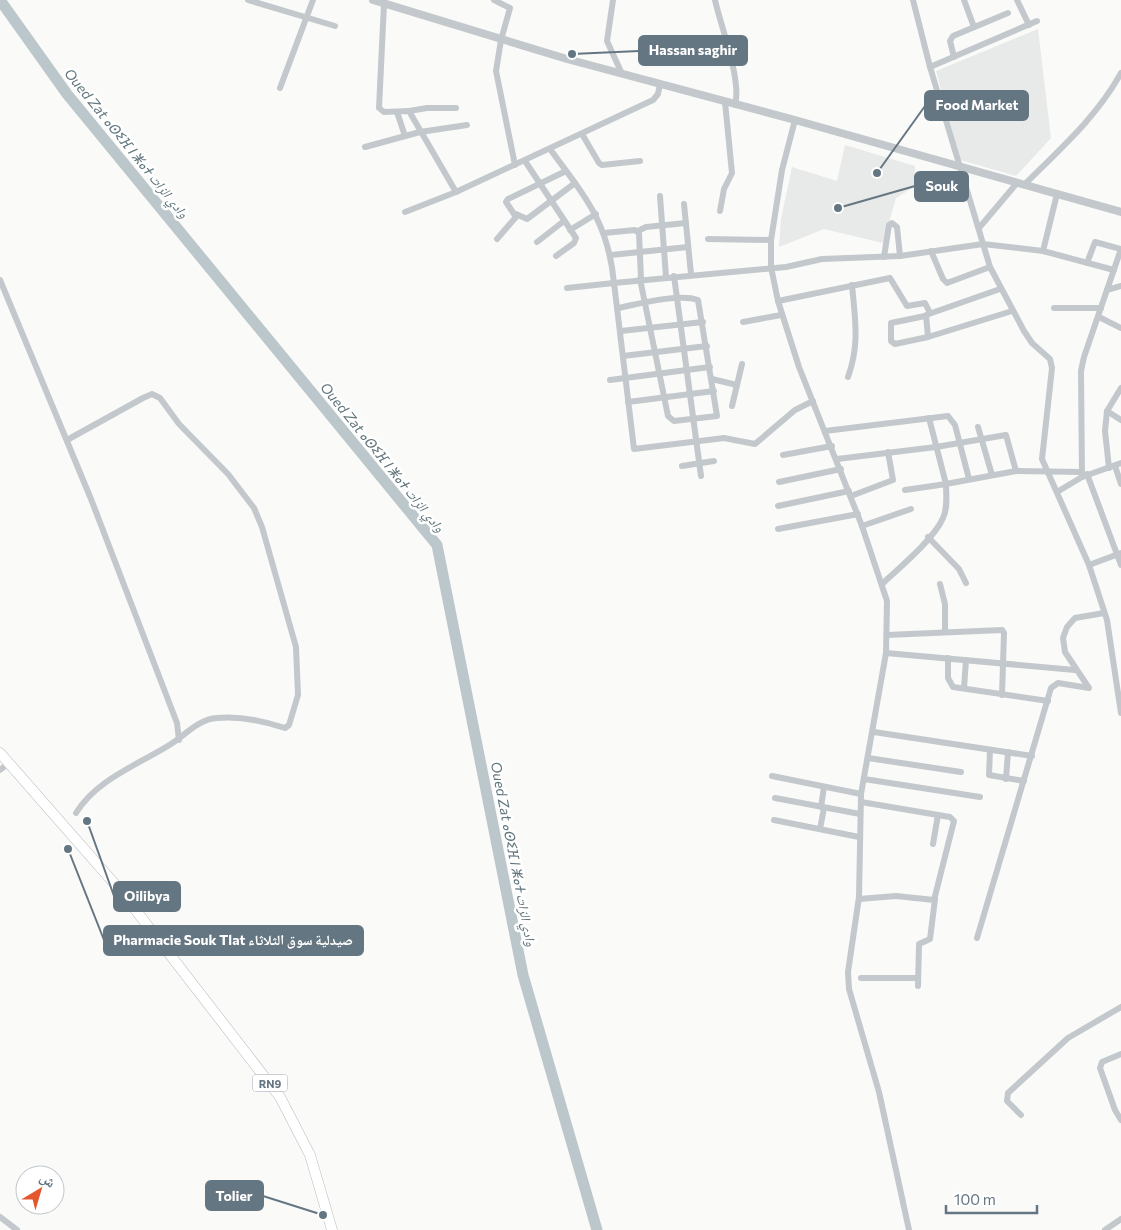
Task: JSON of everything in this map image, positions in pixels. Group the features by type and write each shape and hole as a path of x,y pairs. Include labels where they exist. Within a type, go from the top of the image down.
{"main road":[{"name":"RN9","path":"0,753 120,890 280,1097 310,1155 332,1230"}],"street":[{"path":"248,0 306,19 335,26"},
{"path":"280,88 313,0"},
{"path":"373,0 501,40 795,120 1121,212"},
{"path":"494,0 510,8 501,40 496,71 515,165"},
{"path":"613,0 607,41 622,74"},
{"path":"715,0 735,78 737,92 735,105"},
{"path":"913,0 930,67 990,267 1000,289 1032,343 1050,359 1052,368 1042,459 1088,566 1104,613 1121,713"},
{"path":"964,0 974,27"},
{"path":"1017,0 1029,25"},
{"path":"384,4 378,103 381,110 397,112 427,108 456,108"},
{"path":"954,57 950,41 953,36 1008,13"},
{"path":"930,67 1037,21"},
{"path":"979,228 1021,184 1092,116 1103,103 1121,73"},
{"path":"405,212 456,192 653,100 658,94 660,84"},
{"path":"720,211 724,189 732,173 725,102"},
{"path":"410,111 420,132 456,192"},
{"path":"397,112 405,136"},
{"path":"795,120 782,170 771,240 771,267 781,315 858,514 887,602 886,652 874,732 861,794 859,899 848,972 849,989 877,1084 909,1230"},
{"path":"365,147 420,132 467,125"},
{"path":"582,134 598,163 602,165 640,161"},
{"path":"550,149 596,214 611,255 634,449 724,438 755,444 795,410 813,401"},
{"path":"525,160 576,240 556,256"},
{"path":"566,171 508,200 508,205 516,214 528,219 575,183"},
{"path":"1042,252 1057,194"},
{"path":"660,196 666,277"},
{"path":"684,204 691,274"},
{"path":"497,239 516,214"},
{"path":"570,230 596,214"},
{"path":"537,242 564,221"},
{"path":"604,233 638,231 646,227 686,223"},
{"path":"884,257 889,225 892,223 897,227 900,256"},
{"path":"618,308 644,303 678,299 698,300 718,415 674,421 671,419 664,397 648,326 644,303 641,279 638,231"},
{"path":"708,239 771,240"},
{"path":"1087,264 1095,242 1121,249 1099,317 1087,343 1082,371 1084,474 1119,554 1121,565"},
{"path":"567,288 691,274 794,266 822,259 900,256 983,244 1042,252 1114,270"},
{"path":"611,255 688,247"},
{"path":"931,251 943,279 947,282 990,267"},
{"path":"674,276 701,476"},
{"path":"778,302 890,278 907,306 925,303 928,337"},
{"path":"0,280 67,440 174,714 179,740"},
{"path":"848,377 855,358 857,343 852,285"},
{"path":"1107,290 1121,286"},
{"path":"1000,289 927,315 891,323 891,341 895,344 928,337 1012,310"},
{"path":"1054,308 1101,308"},
{"path":"743,322 781,315"},
{"path":"1099,317 1121,328"},
{"path":"621,331 648,326 703,322"},
{"path":"623,356 707,346"},
{"path":"732,406 742,364"},
{"path":"610,380 710,367"},
{"path":"712,379 737,385"},
{"path":"628,402 714,390"},
{"path":"1120,390 1107,411 1105,431 1121,484"},
{"path":"67,440 152,394 160,398 179,424 228,474 254,508 262,527 296,647 298,695 289,724 285,728 266,722 216,718 200,724 179,740 109,780 82,804 76,814"},
{"path":"1107,411 1121,420"},
{"path":"825,431 948,416 951,417 960,443 969,479"},
{"path":"882,584 928,538 944,517 946,484 930,418"},
{"path":"978,427 992,476"},
{"path":"837,459 982,440 1006,434 1016,471"},
{"path":"783,455 832,446"},
{"path":"778,506 850,493 892,480 888,452"},
{"path":"682,466 714,461"},
{"path":"1057,492 1084,474 1115,465"},
{"path":"779,482 841,469"},
{"path":"905,490 1016,471 1084,474"},
{"path":"862,526 911,509"},
{"path":"778,529 858,514"},
{"path":"928,538 959,569 966,583"},
{"path":"1088,566 1119,554"},
{"path":"940,584 945,604 945,632"},
{"path":"977,938 1055,683 1088,689 1075,670 1062,644 1067,627 1075,618 1104,613"},
{"path":"887,635 1002,630 1004,633 1002,694"},
{"path":"886,652 1075,670"},
{"path":"948,658 950,684 953,687 1048,702"},
{"path":"964,688 966,660"},
{"path":"874,732 1032,756"},
{"path":"990,750 989,776 1024,781"},
{"path":"1006,779 1008,752"},
{"path":"868,758 961,772"},
{"path":"0,770 9,762"},
{"path":"772,776 861,794"},
{"path":"864,779 980,797"},
{"path":"820,829 824,787"},
{"path":"775,798 860,814"},
{"path":"861,802 938,815 954,821 935,899 930,939 920,944 918,986"},
{"path":"933,844 938,815"},
{"path":"774,820 859,837"},
{"path":"859,899 896,896 932,901 935,899"},
{"path":"861,978 918,978"},
{"path":"1021,1115 1007,1101 1008,1093 1068,1038 1121,1007"},
{"path":"1121,1054 1102,1062 1100,1068 1121,1120"},
{"path":"0,1217 16,1230"},
{"path":"1105,1230 1121,1219"}],"shaded area":[{"path":"1038,29 1051,138 1016,176 960,160 936,71"},
{"path":"845,145 915,166 914,187 896,198 883,243 824,229 779,247 781,219 792,167 837,181"}],"waterway":[{"name":"Oued Zat ⴰⵙⵉⴼ ⵏ ⵥⴰⵜ وادي الزات","path":"0,0 67,94 437,545 523,975 597,1230"}],"place":[{"name":"Hassan saghir","path":"572,54"},
{"name":"Food Market","path":"877,173"},
{"name":"Souk","path":"838,208"},
{"name":"Oilibya","path":"87,821"},
{"name":"Pharmacie Souk Tlat صيدلية سوق الثلاثاء","path":"68,849"},
{"name":"Tolier","path":"323,1215"}]}
